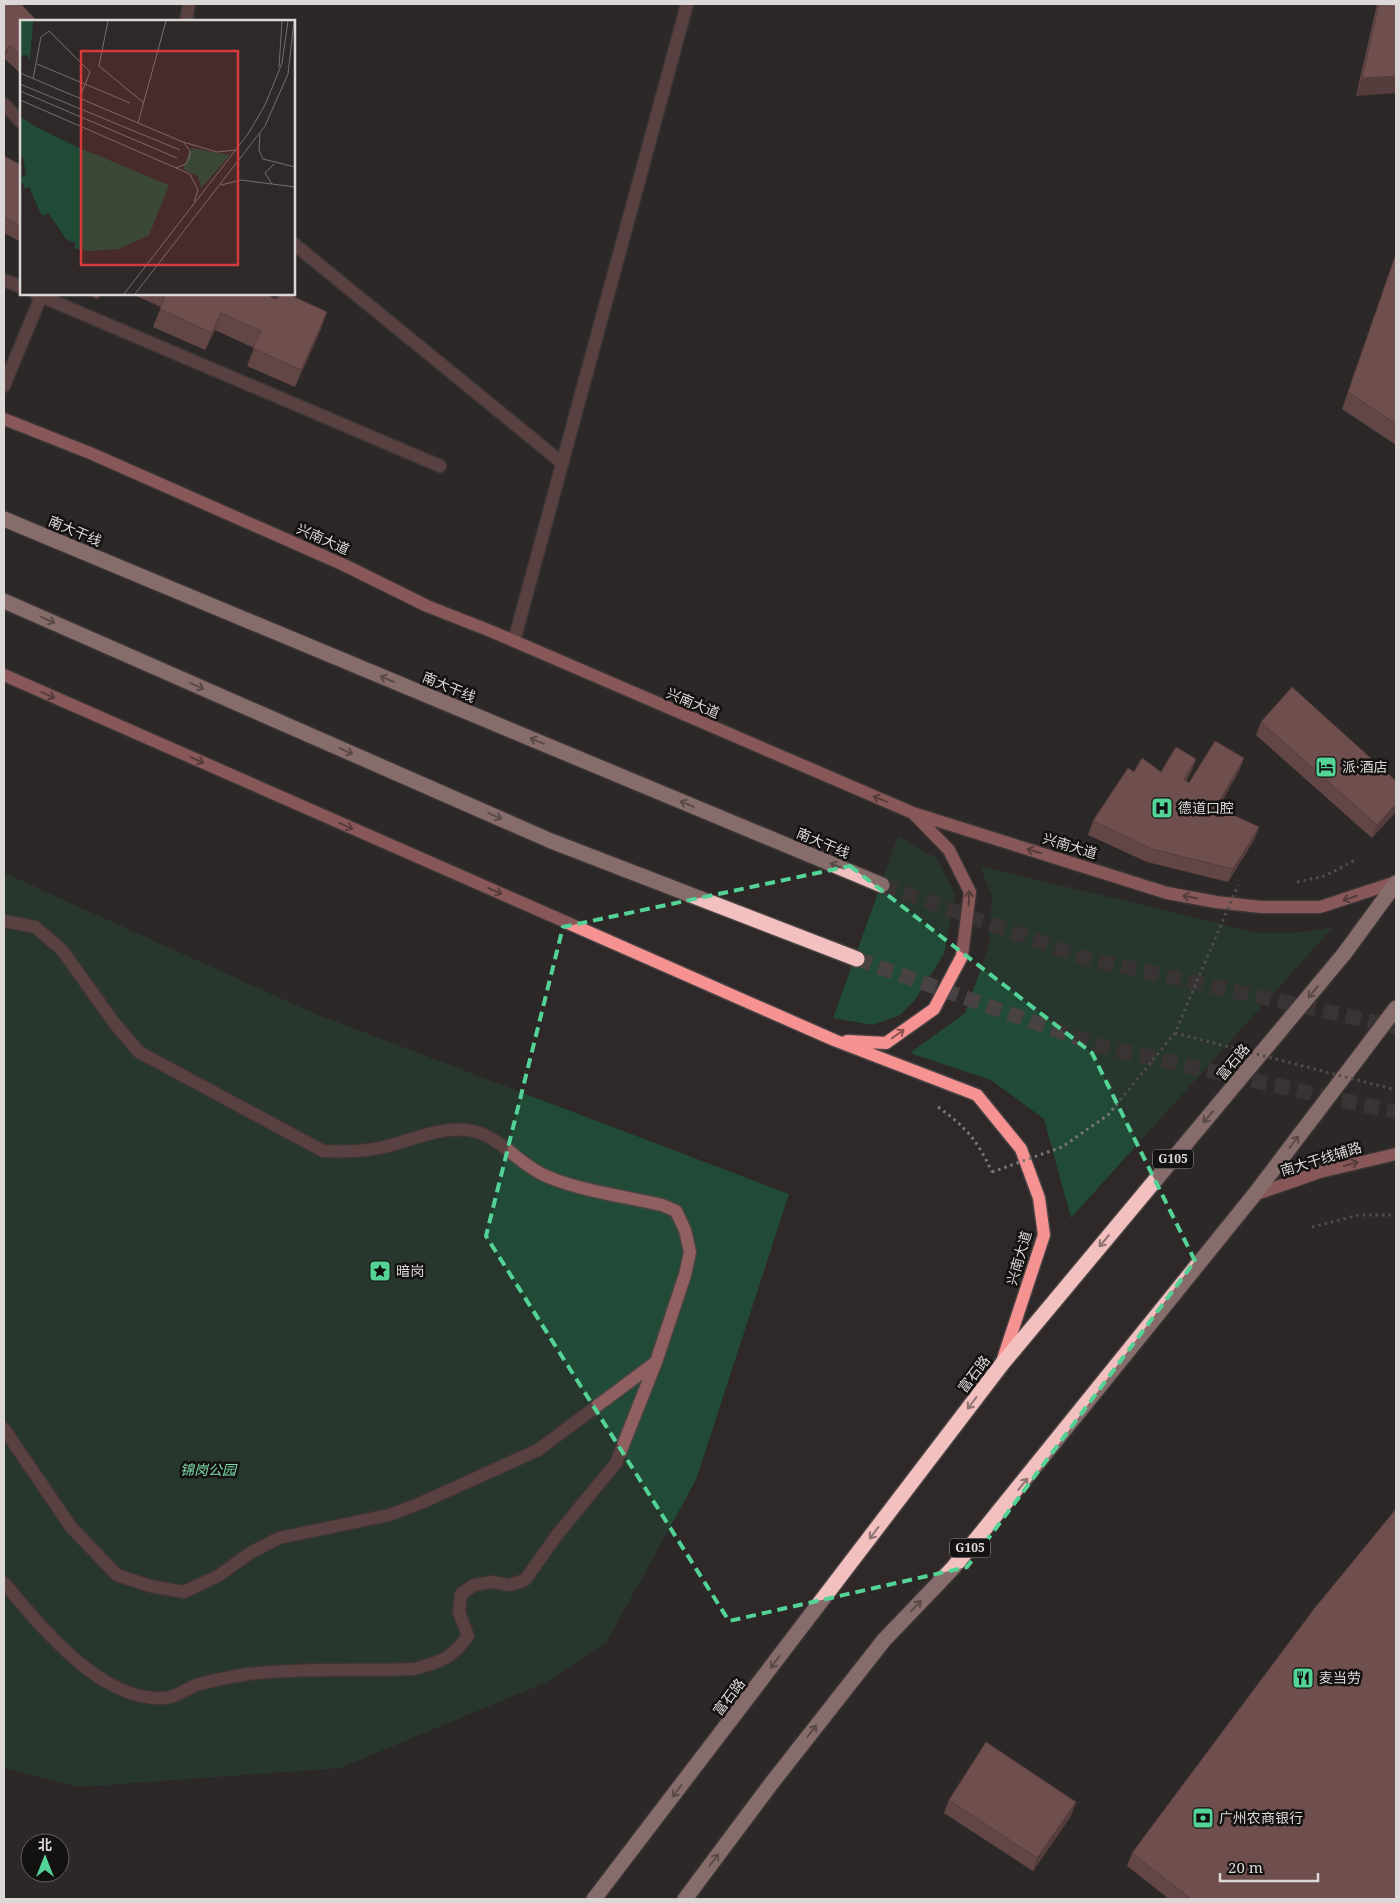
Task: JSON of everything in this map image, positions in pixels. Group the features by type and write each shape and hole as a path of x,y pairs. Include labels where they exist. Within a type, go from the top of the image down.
{"highway":[{"name":"南大干线","path":"4,519 882,885"},
{"path":"4,601 551,841 857,959"},
{"name":"富石路","path":"594,1899 1002,1364 1344,954 1396,882"},
{"name":"G105","path":"685,1899 771,1784 884,1640 953,1568 1254,1195 1396,1008"}],"main road":[{"name":"兴南大道","path":"4,419 90,454 344,565 427,606 514,641 913,813 1167,893 1216,902 1262,907 1320,907 1396,882"},
{"name":"兴南大道","path":"4,675 834,1040 977,1095 1021,1149 1039,1198 1044,1235 1002,1364"},
{"path":"834,1040 886,1043 934,1009 962,956 970,892 949,850 913,813"},
{"name":"南大干线辅路","path":"1254,1195 1320,1172 1396,1154"}],"street":[{"path":"186,20 190,4"},
{"path":"514,641 561,462 687,4"},
{"path":"4,104 20,121"},
{"path":"295,245 561,462"},
{"path":"4,280 20,288"},
{"path":"4,386 40,295"},
{"path":"42,295 440,466"},
{"path":"4,921 35,927 62,950 115,1024 139,1052 163,1067 220,1094 256,1116 323,1151 350,1153 384,1148 434,1133 466,1130 490,1137 516,1158 541,1174 567,1183 662,1205 676,1211 685,1230 690,1252 685,1276 656,1362 616,1463 557,1535 525,1580 510,1585 492,1582 474,1584 461,1594 459,1612 468,1636 455,1653 432,1664 414,1668 393,1670 290,1670 220,1678 194,1686 167,1698 144,1697 104,1680 64,1651 4,1583"},
{"path":"4,1429 71,1527 117,1575 150,1586 184,1592 218,1576 250,1553 279,1538 389,1515 421,1503 538,1450 656,1362"}],"path":[{"path":"1293,883 1325,876 1357,859"},
{"path":"934,1104 961,1124 979,1145 992,1172 1062,1147 1108,1116 1175,1033 1238,884 1247,884"},
{"path":"1175,1033 1396,1090"},
{"path":"1312,1227 1359,1215 1396,1215"}],"highlighted area":[{"path":"850,866 1092,1053 1195,1261 967,1567 729,1621 486,1236 563,927"}],"green space":[{"path":"898,837 936,858 955,894 944,954 915,1000 900,1015 873,1025 833,1018"},
{"path":"980,866 1258,933 1293,933 1332,928 1071,1218 1044,1119 991,1080 910,1053 965,1013 989,947 992,896"},
{"name":"锦岗公园","path":"4,873 313,1013 789,1194 696,1480 607,1641 547,1682 340,1768 78,1787 4,1768"}],"building":[{"path":"4,4 21,4 36,20 20,20 20,55 10,45 4,53"},
{"path":"1379,4 1396,4 1396,76 1362,78"},
{"path":"4,156 20,164 20,225 4,217"},
{"path":"1396,254 1396,424 1348,392"},
{"path":"166,295 267,295 275,299 281,295 290,295 327,312 301,370 253,348 261,331 221,313 212,333 160,309"},
{"name":"派·酒店","path":"1292,687 1396,781 1396,804 1377,825 1261,722"},
{"name":"德道口腔","path":"1215,741 1244,758 1216,807 1259,827 1233,869 1152,849 1093,821 1128,768 1134,772 1142,758 1161,772 1176,747 1196,759 1184,779 1189,783"},
{"path":"1396,1509 1396,1899 1191,1899 1132,1853 1314,1609"},
{"path":"986,1742 1076,1802 1037,1858 949,1800"}],"tunnel":[{"path":"882,885 1085,958 1396,1027"},
{"path":"857,959 1103,1047 1396,1112"}],"place":[{"name":"派·酒店","path":"1326,767"},
{"name":"德道口腔","path":"1162,808"},
{"name":"暗岗","path":"380,1271"},
{"name":"麦当劳","path":"1303,1678"},
{"name":"广州农商银行","path":"1203,1818"}]}
